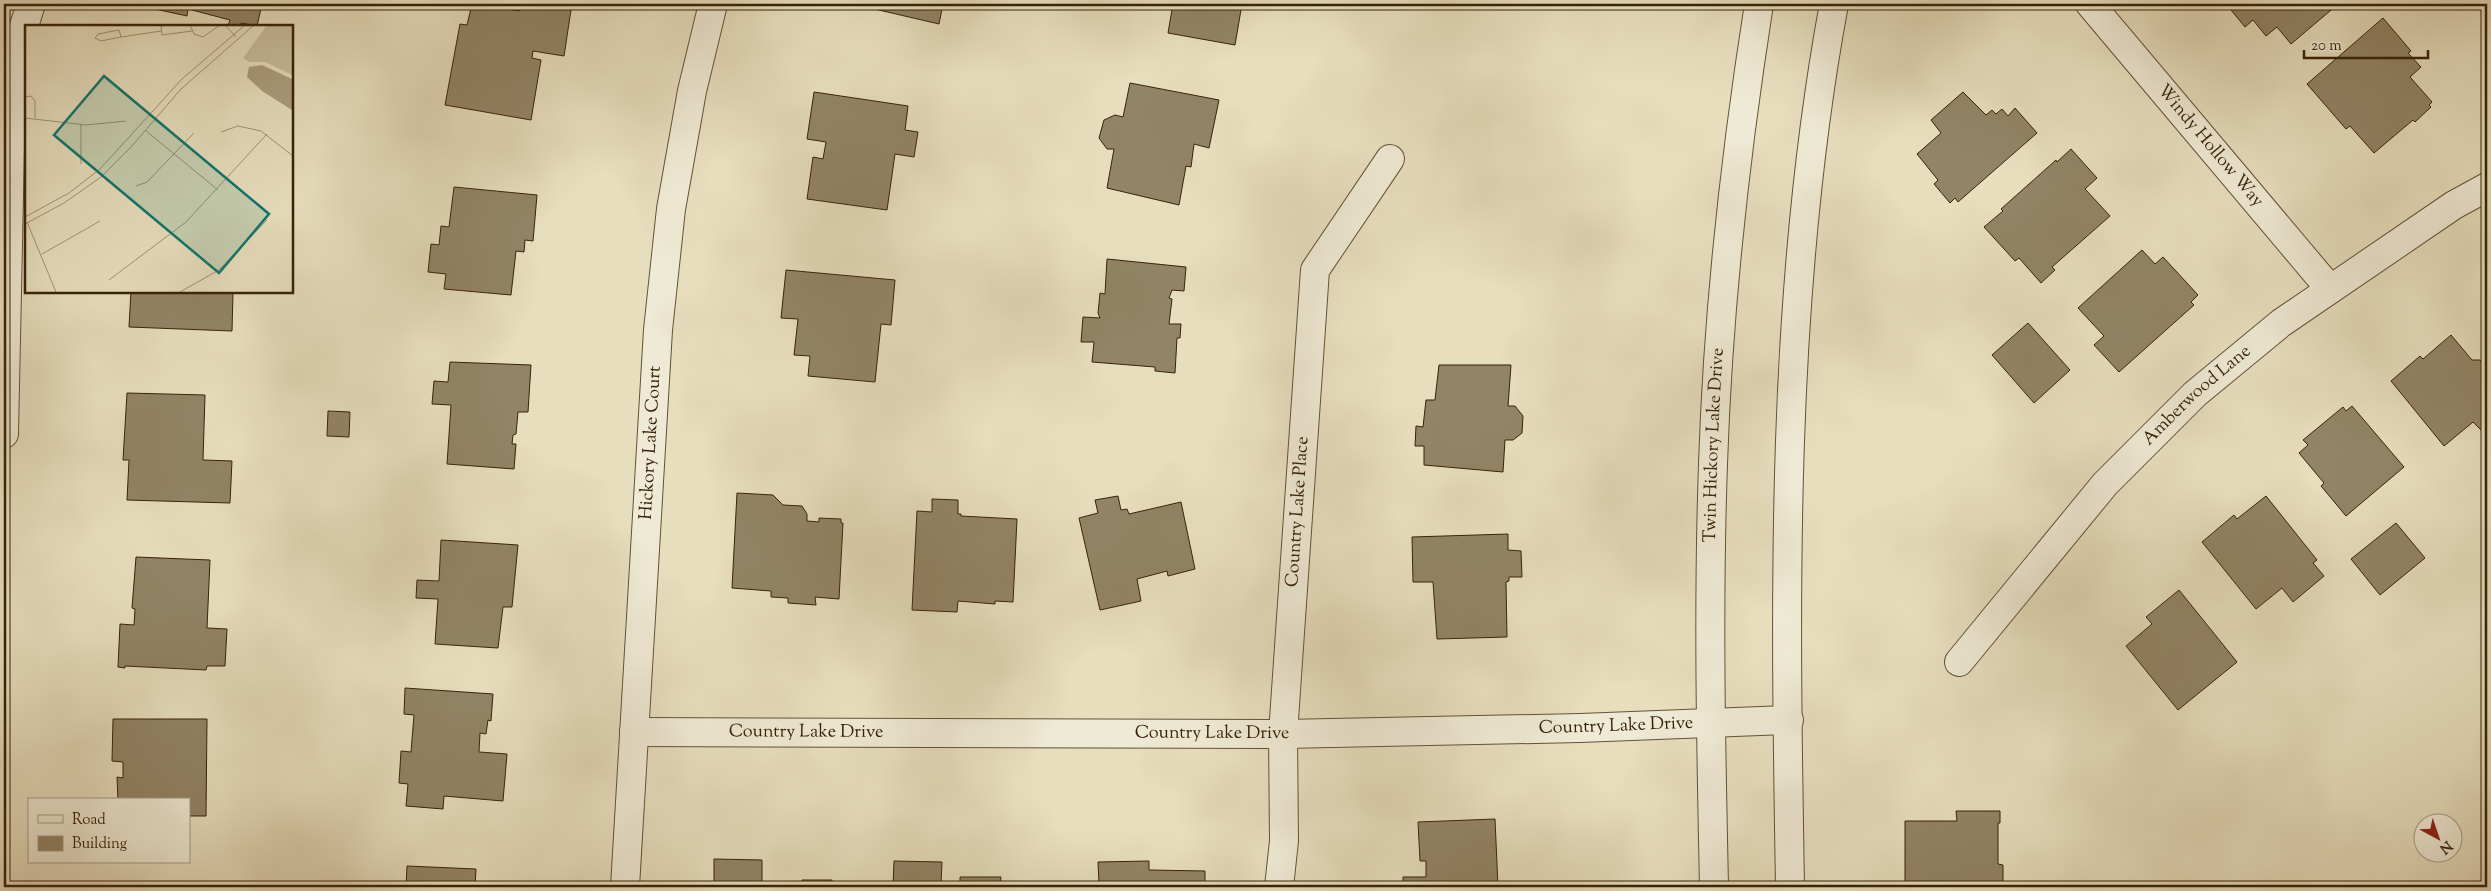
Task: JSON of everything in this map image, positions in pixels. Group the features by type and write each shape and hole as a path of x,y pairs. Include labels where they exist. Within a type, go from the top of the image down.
{"street":[{"path":"4,434 10,147 24,26 31,4"},
{"name":"Hickory Lake Court","path":"625,887 658,330 671,209 692,91 714,4"},
{"name":"Twin Hickory Lake Drive","path":"1714,887 1711,722 1713,465 1721,313 1739,129 1759,4"},
{"path":"1790,887 1787,509 1795,340 1808,191 1834,4"},
{"name":"Windy Hollow Way","path":"2090,4 2330,289"},
{"name":"Country Lake Place","path":"1279,887 1284,841 1284,734 1315,270 1390,160"},
{"name":"Amberwood Lane","path":"1959,662 2105,484 2195,394 2280,323 2454,205 2487,187"},
{"name":"Country Lake Drive","path":"634,732 1284,734 1580,728 1788,720"}],"building":[{"path":"156,4 262,4 257,25 241,23 240,25 228,25 230,20 188,9 187,16 155,9"},
{"path":"472,4 520,11 521,4 535,4 571,10 564,56 533,51 532,58 541,60 531,120 445,105 460,24 467,25"},
{"path":"853,4 943,4 939,24"},
{"path":"1173,4 1242,4 1235,45 1168,33"},
{"path":"2226,4 2337,5 2291,44 2277,27 2266,36 2253,20 2245,27"},
{"path":"2383,18 2411,51 2408,53 2421,67 2410,77 2432,102 2429,105 2431,107 2415,122 2413,120 2374,153 2350,126 2346,129 2307,84"},
{"path":"1130,83 1219,100 1209,148 1194,144 1191,167 1186,166 1179,205 1107,188 1114,149 1107,149 1099,138 1104,120 1115,115 1123,117"},
{"path":"814,92 908,106 905,130 918,132 914,157 895,154 887,210 807,199 813,157 823,159 826,142 807,139"},
{"path":"1963,92 1986,115 1992,110 1996,114 2002,109 2008,116 2015,108 2037,133 1958,202 1955,198 1950,203 1934,184 1938,180 1917,154 1941,133 1931,120"},
{"path":"2071,149 2097,178 2085,189 2110,216 2052,267 2055,270 2041,283 2019,258 2015,261 1984,227 2003,211 2001,209"},
{"path":"454,187 537,195 533,241 525,240 524,252 516,251 511,295 444,289 446,274 428,272 431,244 439,245 441,226 449,227"},
{"path":"2142,250 2155,264 2163,257 2198,295 2191,302 2194,305 2119,372 2094,345 2104,336 2078,308"},
{"path":"1107,259 1186,267 1184,291 1172,290 1169,298 1172,299 1169,324 1181,324 1180,338 1177,338 1175,373 1155,371 1155,367 1092,362 1094,342 1081,342 1083,317 1100,318 1098,313 1100,293 1105,294"},
{"path":"786,270 895,280 891,325 881,324 875,382 808,376 810,356 794,355 798,319 781,318"},
{"path":"131,292 233,292 232,331 129,327"},
{"path":"2028,323 2070,370 2034,403 1992,355"},
{"path":"2451,335 2472,360 2480,360 2487,369 2487,436 2473,422 2444,446 2391,381 2420,356 2423,359"},
{"path":"450,362 531,365 528,412 518,412 516,434 513,435 512,444 516,444 514,469 447,464 451,405 432,404 434,381 448,382"},
{"path":"1439,365 1511,365 1508,406 1515,406 1523,416 1522,433 1513,440 1505,440 1503,472 1424,465 1424,446 1415,446 1416,426 1423,427 1426,400 1435,400"},
{"path":"127,393 205,395 203,460 232,461 230,503 127,500 129,460 123,460"},
{"path":"2352,406 2404,467 2346,516 2321,486 2324,483 2299,453 2308,445 2303,440 2343,407 2346,411"},
{"path":"328,411 350,412 349,437 327,436"},
{"path":"737,493 773,495 783,505 802,506 807,514 807,521 819,522 819,518 841,519 841,523 843,523 839,599 815,597 816,605 788,603 788,598 771,597 771,591 732,588"},
{"path":"1118,496 1121,510 1127,509 1129,514 1181,502 1195,569 1168,576 1167,571 1137,579 1141,601 1100,610 1079,518 1098,513 1095,500"},
{"path":"2266,496 2317,560 2313,563 2324,576 2293,602 2282,588 2256,609 2202,542 2234,515 2237,519"},
{"path":"932,499 958,500 958,514 961,514 961,516 1017,519 1013,602 995,601 995,604 958,601 957,612 912,610 917,511 932,512"},
{"path":"2396,523 2425,558 2380,595 2351,559"},
{"path":"1508,534 1508,550 1521,551 1522,577 1509,577 1509,581 1506,582 1507,637 1437,639 1433,582 1413,582 1412,537"},
{"path":"441,540 518,545 512,607 503,607 498,648 435,644 438,599 416,598 417,580 439,581"},
{"path":"136,557 210,560 207,628 227,629 225,666 207,666 206,670 118,667 120,624 134,625 135,609 132,608"},
{"path":"2179,590 2237,662 2178,710 2126,646 2152,624 2146,617"},
{"path":"405,688 493,694 491,721 488,720 486,734 480,733 479,752 507,754 503,801 444,796 443,809 406,806 408,784 399,783 401,751 411,752 414,715 404,714"},
{"path":"113,719 207,719 206,816 190,816 190,798 118,798 117,777 123,778 123,762 112,761"},
{"path":"1956,811 2000,811 2000,823 1998,823 1998,864 2003,865 2003,886 1905,887 1905,821 1957,821"},
{"path":"1495,819 1498,887 1403,887 1403,877 1426,877 1426,861 1420,861 1418,822"},
{"path":"714,859 762,860 762,887 714,887"},
{"path":"894,861 942,862 941,884 960,885 960,877 1001,877 1000,887 893,887"},
{"path":"1149,861 1149,870 1205,871 1205,887 1102,887 1102,882 1099,883 1098,862"},
{"path":"407,866 476,869 475,887 406,887"},
{"path":"802,880 832,880 832,887 762,887 802,884"}]}
